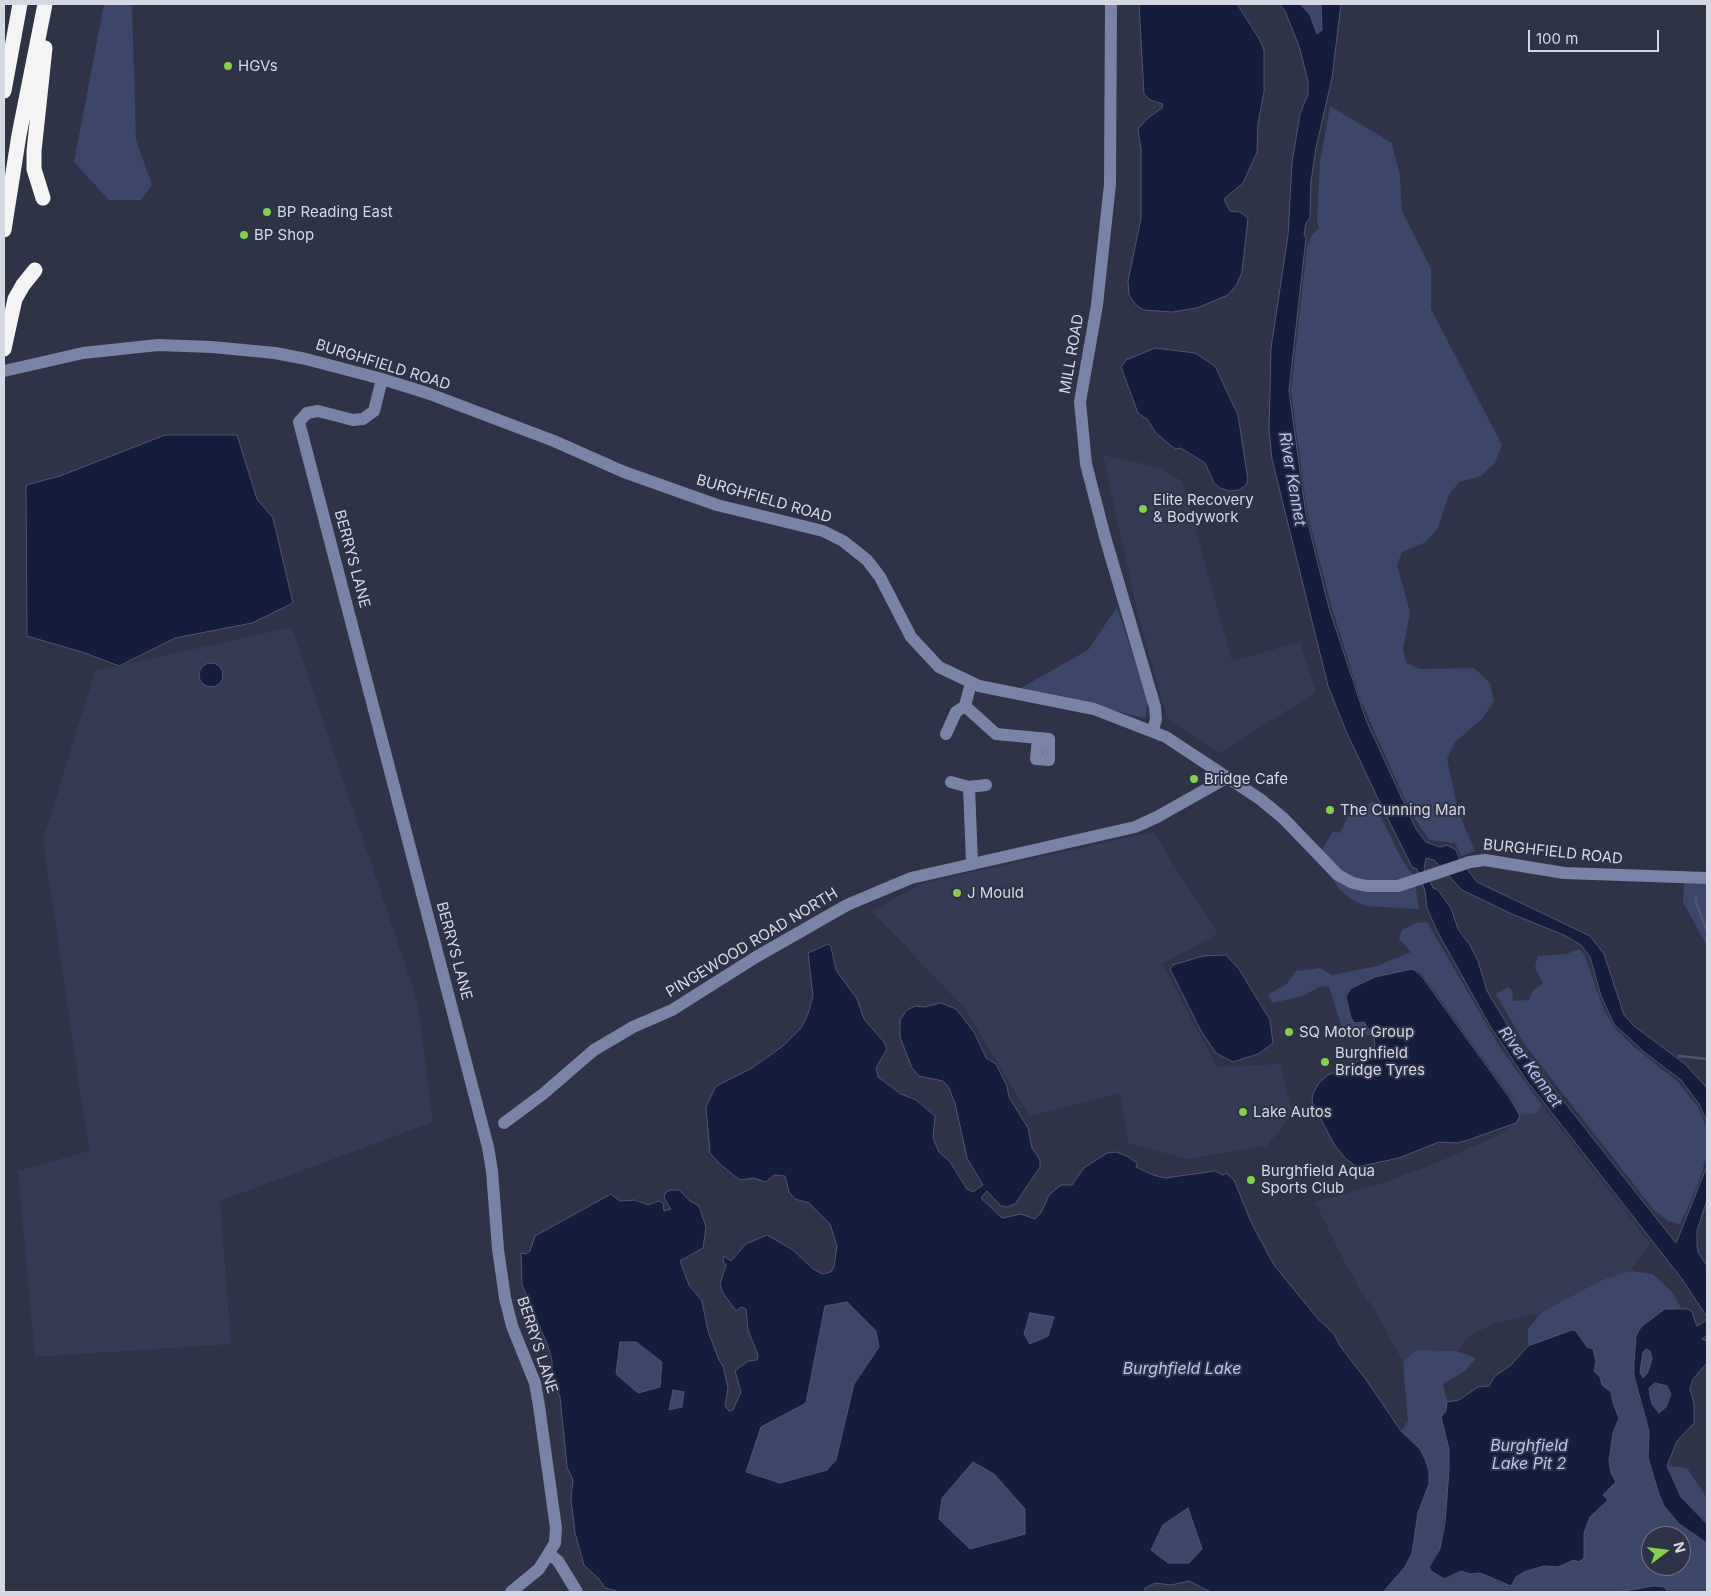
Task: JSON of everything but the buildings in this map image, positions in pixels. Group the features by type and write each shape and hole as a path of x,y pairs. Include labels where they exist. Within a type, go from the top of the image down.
{"highway":[{"path":"4,91 20,4"},
{"path":"43,198 34,168 34,152 45,47 46,4"},
{"path":"4,230 18,135 46,4"},
{"path":"4,58 13,34"},
{"path":"4,350 15,299 35,270"}],"street":[{"name":"MILL ROAD","path":"1111,4 1110,184 1097,305 1080,402 1089,473 1105,537 1155,707 1156,719 1153,730"},
{"name":"BURGHFIELD ROAD","path":"4,372 83,353 171,345 275,353 382,379 554,442 624,472 717,504 801,524 830,534 855,550 874,568 912,637 939,667 971,683 1094,709 1153,730 1228,777 1283,818 1346,880 1367,886 1408,884 1470,862 1485,860 1564,873 1707,878"},
{"name":"BERRYS LANE","path":"382,379 374,411 363,419 353,420 318,411 307,413 301,418 300,427 488,1147 504,1298 512,1326 535,1383 556,1528 554,1543 549,1554 539,1568 512,1592"},
{"path":"946,734 956,712 965,706 971,683"},
{"path":"965,706 996,734 1038,738"},
{"name":"PINGEWOOD ROAD NORTH","path":"507,1117 543,1094 594,1050 633,1027 672,1010 798,932 847,905 911,878 972,862 1135,827 1157,817 1228,777"},
{"path":"951,782 969,787 986,784"},
{"path":"969,787 972,862"},
{"path":"549,1554 558,1561 577,1592"}],"shaded area":[{"path":"104,4 132,4 136,140 152,185 141,200 109,200 74,162"},
{"path":"1300,4 1321,4 1322,30 1319,34 1316,34 1310,15"},
{"path":"1330,106 1392,143 1400,176 1402,211 1431,269 1431,309 1502,445 1495,463 1481,476 1459,482 1449,495 1438,528 1426,542 1402,552 1397,565 1410,612 1403,649 1406,663 1420,669 1474,668 1490,683 1494,701 1482,719 1455,742 1447,759 1458,811 1475,851 1461,856 1455,843 1429,840 1410,811 1361,701 1332,608 1307,512 1291,391 1307,247 1312,235 1319,228 1317,221 1320,162"},
{"path":"1103,455 1157,467 1182,481 1232,661 1300,642 1316,692 1220,753 1167,718 1136,606"},
{"path":"1117,607 1148,701 1145,718 1021,688 1088,650"},
{"path":"292,627 417,1000 433,1122 220,1201 231,1344 35,1357 18,1171 89,1151 43,840 95,671"},
{"path":"1373,801 1398,852 1409,871 1414,875 1419,909 1365,906 1351,899 1339,889 1326,868 1322,850 1333,831 1340,833 1350,812 1355,813"},
{"path":"1153,832 1218,934 1162,964 1217,1067 1280,1064 1293,1113 1267,1146 1187,1159 1128,1143 1120,1093 1030,1116 965,1009 872,911 923,883"},
{"path":"1684,882 1707,882 1707,946 1683,902"},
{"path":"1427,922 1501,1049 1542,1105 1537,1114 1520,1115 1510,1096 1421,973 1413,969 1375,977 1350,988 1345,997 1351,1018 1355,1024 1364,1022 1373,1036 1354,1032 1344,1035 1329,986 1319,987 1303,996 1272,1003 1268,994 1287,984 1296,971 1320,968 1332,975 1377,966 1411,952 1399,939 1402,930 1415,923"},
{"path":"1579,949 1584,954 1604,1010 1614,1027 1632,1045 1678,1082 1697,1106 1707,1128 1707,1155 1697,1187 1680,1224 1668,1221 1654,1210 1525,1045 1496,994 1508,987 1512,991 1513,1001 1529,1000 1533,990 1543,984 1535,967 1538,956 1566,954"},
{"path":"1542,1105 1650,1243 1630,1271 1602,1280 1542,1312 1493,1324 1471,1335 1457,1351 1416,1350 1403,1362 1375,1310 1359,1288 1315,1202 1380,1184 1438,1162 1499,1135 1516,1123 1520,1116 1537,1114"},
{"path":"1630,1271 1653,1274 1672,1292 1681,1308 1665,1309 1641,1327 1636,1336 1634,1363 1640,1402 1649,1431 1648,1458 1664,1506 1682,1526 1641,1526 1641,1576 1691,1576 1691,1532 1707,1543 1707,1592 1668,1592 1664,1587 1654,1586 1618,1592 1383,1592 1405,1567 1412,1553 1418,1513 1426,1493 1420,1449 1401,1431 1408,1421 1403,1362 1416,1350 1457,1351 1476,1358 1465,1371 1443,1384 1447,1402 1446,1411 1441,1417 1449,1449 1448,1495 1440,1549 1430,1563 1449,1578 1461,1571 1470,1574 1480,1573 1501,1583 1533,1568 1565,1564 1574,1560 1583,1549 1584,1533 1590,1517 1608,1501 1603,1495 1616,1482 1611,1473 1609,1461 1613,1433 1619,1418 1611,1392 1602,1385 1600,1377 1594,1371 1596,1362 1593,1349 1583,1344 1576,1331 1528,1346 1528,1329 1542,1312 1602,1280"},
{"path":"847,1302 876,1331 879,1347 854,1384 836,1459 827,1470 780,1483 746,1472 760,1427 806,1403 825,1306"},
{"path":"1030,1313 1054,1317 1048,1336 1030,1344 1024,1334"},
{"path":"620,1342 636,1342 662,1362 661,1387 638,1393 616,1374"},
{"path":"1646,1348 1650,1351 1652,1359 1648,1372 1643,1379 1640,1372 1643,1352"},
{"path":"1655,1383 1667,1386 1671,1394 1666,1407 1660,1413 1652,1404 1650,1396 1649,1388"},
{"path":"673,1390 684,1392 682,1407 668,1410"},
{"path":"973,1461 994,1474 1025,1509 1025,1534 970,1549 939,1519 942,1498"},
{"path":"1668,1466 1687,1468 1707,1498 1707,1523 1681,1497"},
{"path":"1188,1507 1202,1549 1189,1563 1168,1563 1151,1551 1163,1525"}],"water":[{"path":"1139,4 1237,4 1260,40 1264,50 1264,92 1258,124 1257,152 1243,183 1224,199 1230,211 1240,212 1248,218 1242,272 1237,284 1228,295 1197,308 1172,312 1144,310 1136,305 1129,295 1128,281 1141,218 1141,149 1138,129 1148,118 1162,108 1163,104 1150,100 1144,94"},
{"name":"River Kennet","path":"1279,4 1300,4 1310,15 1317,34 1322,30 1321,4 1341,4 1332,78 1316,148 1311,181 1310,218 1306,223 1304,235 1306,238 1289,391 1306,515 1329,608 1366,720 1416,829 1426,842 1440,847 1447,845 1456,850 1460,860 1477,882 1590,936 1604,954 1624,1015 1634,1026 1685,1064 1707,1088 1707,1122 1699,1104 1681,1080 1644,1052 1614,1024 1601,996 1590,957 1581,945 1566,936 1512,914 1462,890 1434,860 1426,858 1424,869 1433,888 1438,890 1451,908 1458,929 1470,945 1478,961 1487,991 1508,1026 1527,1055 1676,1243 1707,1166 1707,1200 1697,1231 1697,1244 1698,1252 1707,1266 1707,1317 1682,1279 1527,1081 1490,1026 1437,931 1427,908 1425,891 1417,869 1412,867 1380,803 1346,731 1328,686 1272,459 1269,430 1271,348 1288,235 1292,163 1300,114 1308,94 1308,81 1299,46 1285,11"},
{"path":"1155,348 1195,353 1215,366 1238,415 1248,480 1246,485 1239,490 1229,491 1220,488 1214,483 1205,463 1181,448 1176,449 1170,445 1156,433 1147,419 1138,413 1121,367 1126,360"},
{"path":"165,435 237,435 257,499 273,518 293,603 252,623 175,638 119,666 85,653 27,636 26,485 60,476"},
{"path":"211,663 220,666 223,675 220,684 211,687 202,684 199,675 202,666"},
{"name":"Burghfield Lake","path":"828,944 831,947 836,970 857,999 864,1019 884,1042 887,1049 876,1068 878,1077 901,1094 916,1100 935,1116 933,1138 939,1152 950,1162 967,1189 973,1192 983,1185 967,1158 955,1103 948,1086 943,1081 919,1076 912,1068 900,1037 900,1020 907,1010 915,1006 924,1007 941,1003 956,1009 974,1032 986,1058 996,1064 1007,1086 1009,1097 1028,1128 1032,1148 1040,1160 1040,1167 1015,1204 1007,1207 1001,1206 987,1191 981,1198 1002,1218 1021,1214 1035,1219 1041,1213 1049,1195 1061,1185 1072,1185 1084,1168 1107,1153 1116,1152 1127,1156 1137,1163 1136,1167 1165,1178 1215,1171 1223,1175 1226,1173 1234,1180 1251,1222 1274,1265 1318,1319 1334,1334 1340,1346 1367,1381 1401,1431 1420,1449 1425,1459 1429,1471 1429,1484 1418,1513 1412,1553 1405,1567 1383,1592 1211,1592 1189,1581 1171,1585 1155,1583 1145,1588 1145,1592 620,1592 605,1588 599,1579 584,1565 575,1533 571,1499 573,1480 567,1467 560,1397 552,1375 552,1360 548,1346 522,1285 521,1253 526,1254 530,1251 535,1236 611,1194 620,1201 635,1200 648,1205 659,1201 663,1203 664,1211 671,1209 664,1198 665,1193 670,1190 679,1190 690,1201 699,1206 706,1227 703,1248 680,1261 689,1285 702,1301 708,1331 723,1366 728,1388 725,1406 729,1411 733,1410 741,1392 735,1371 748,1361 757,1360 758,1355 748,1330 746,1309 741,1307 736,1311 723,1293 720,1284 726,1265 723,1261 724,1256 731,1261 746,1244 767,1235 793,1250 813,1269 822,1274 831,1272 834,1267 837,1246 830,1224 809,1203 795,1199 789,1192 785,1176 774,1175 766,1182 754,1178 740,1180 721,1165 710,1153 706,1107 716,1086 752,1068 783,1046 801,1028 808,1014 813,996 808,953","holes":["847,1302 876,1331 879,1347 854,1384 836,1460 827,1470 780,1483 746,1472 761,1427 806,1403 825,1306","1030,1313 1054,1317 1048,1336 1030,1344 1024,1334","620,1342 636,1342 662,1362 660,1387 638,1393 616,1374","673,1390 684,1392 682,1407 669,1410","973,1462 994,1474 1025,1509 1025,1534 970,1549 939,1519 942,1498","1188,1508 1202,1549 1189,1563 1168,1563 1151,1550 1163,1525"]},
{"path":"1226,955 1239,969 1270,1020 1273,1043 1258,1054 1233,1062 1216,1053 1201,1031 1170,969 1173,965 1203,956"},
{"path":"1412,969 1420,974 1509,1097 1520,1116 1516,1123 1468,1140 1457,1143 1439,1142 1399,1158 1357,1167 1345,1158 1334,1144 1312,1102 1313,1094 1318,1084 1328,1075 1353,1066 1375,1046 1374,1037 1364,1022 1355,1023 1351,1018 1346,997 1350,989 1375,977"},
{"path":"1665,1309 1688,1309 1692,1312 1697,1326 1707,1320 1707,1335 1702,1339 1707,1341 1707,1363 1693,1379 1690,1389 1694,1404 1694,1423 1677,1441 1667,1466 1681,1497 1707,1524 1707,1543 1691,1532 1691,1526 1679,1524 1664,1506 1648,1458 1649,1431 1634,1376 1636,1336 1641,1327","holes":["1646,1349 1650,1351 1652,1359 1648,1372 1643,1378 1640,1372 1643,1352","1655,1383 1667,1386 1671,1394 1666,1407 1659,1413 1652,1404 1649,1388"]},
{"name":"Burghfield Lake Pit 2","path":"1572,1330 1576,1331 1587,1347 1593,1349 1596,1362 1594,1371 1600,1377 1602,1385 1611,1392 1619,1418 1613,1433 1609,1461 1611,1473 1616,1482 1603,1495 1608,1500 1590,1517 1584,1533 1584,1558 1579,1562 1574,1560 1558,1567 1544,1566 1524,1572 1516,1577 1511,1586 1480,1573 1470,1574 1461,1571 1444,1579 1431,1571 1429,1567 1440,1549 1445,1523 1449,1449 1441,1417 1446,1411 1447,1402 1459,1400 1478,1387 1489,1386 1495,1376 1510,1366 1528,1346"},
{"path":"1654,1586 1664,1587 1668,1592 1618,1592"}],"waterway":[{"path":"1696,896 1696,902 1707,932"},
{"path":"1679,1056 1707,1059"}],"place":[{"name":"HGVs","path":"228,66"},
{"name":"BP Reading East","path":"267,212"},
{"name":"BP Shop","path":"244,235"},
{"name":"Elite Recovery & Bodywork","path":"1143,509"},
{"name":"Bridge Cafe","path":"1194,779"},
{"name":"The Cunning Man","path":"1330,810"},
{"name":"J Mould","path":"957,893"},
{"name":"SQ Motor Group","path":"1289,1032"},
{"name":"Burghfield Bridge Tyres","path":"1325,1062"},
{"name":"Lake Autos","path":"1243,1112"},
{"name":"Burghfield Aqua Sports Club","path":"1251,1180"}]}
